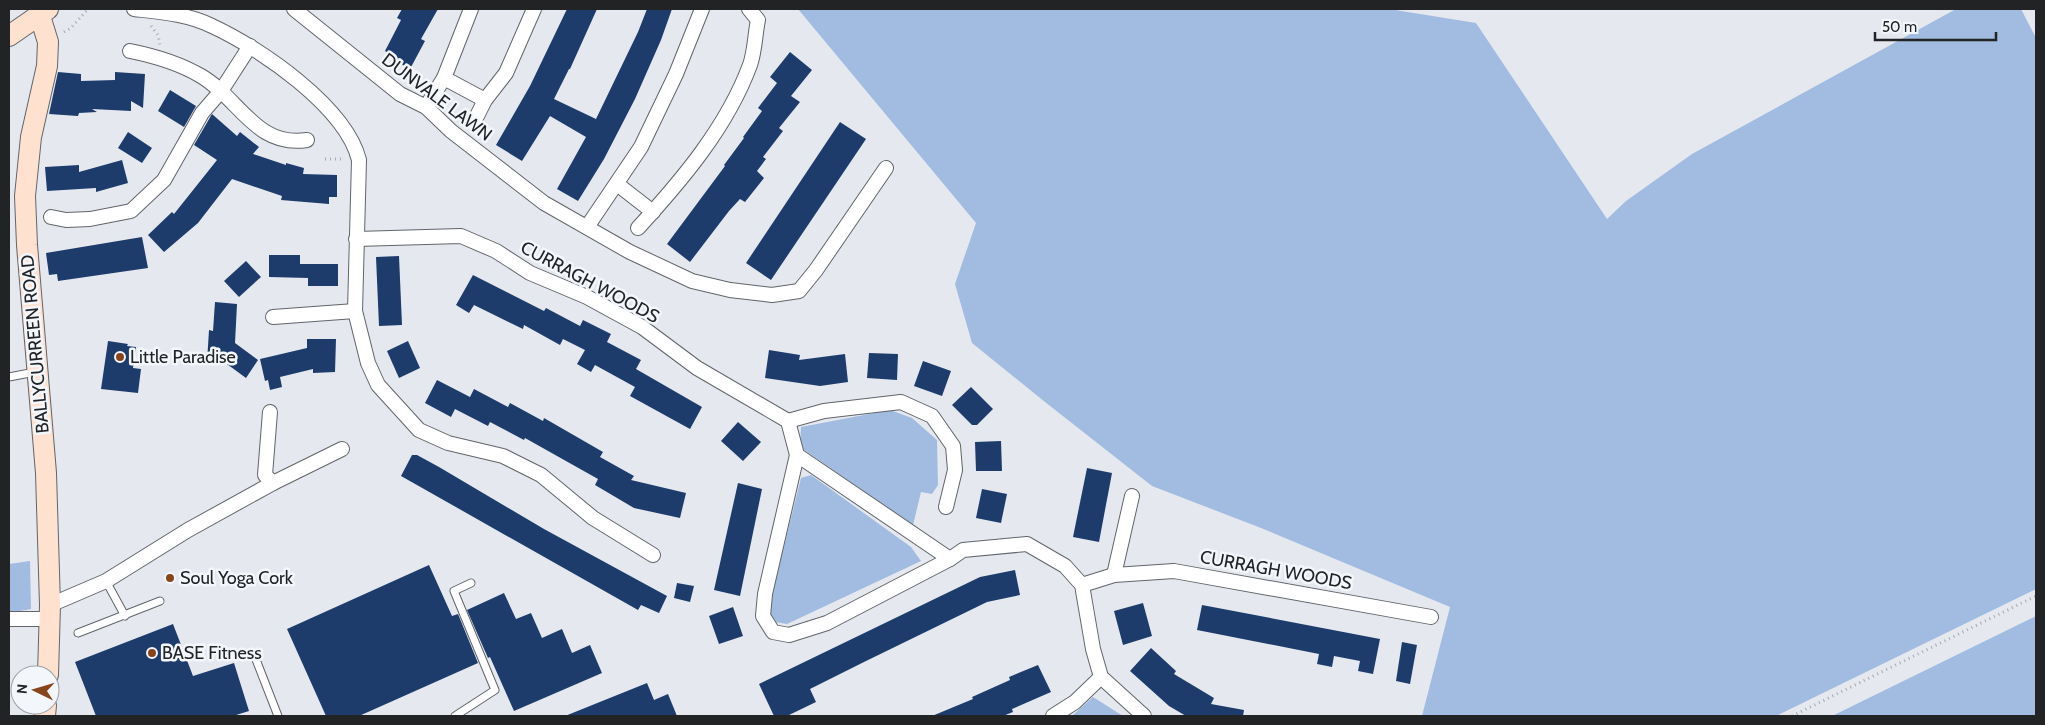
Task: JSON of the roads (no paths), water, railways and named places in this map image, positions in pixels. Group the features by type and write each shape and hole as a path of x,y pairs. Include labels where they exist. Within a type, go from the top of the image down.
{"main road":[{"path":"9,36 44,12"},
{"name":"BALLYCURREEN ROAD","path":"44,12 48,42 47,66 31,137 25,196 27,245 46,473 50,612 48,665"}],"street":[{"name":"DUNVALE LAWN","path":"294,9 400,94 426,108 450,131 544,203 661,267 692,281 730,290 772,294 799,291 816,270 886,168"},
{"path":"426,108 444,78 471,9"},
{"path":"478,116 486,100 506,73 534,9"},
{"path":"586,227 617,184 645,138 676,74 702,9"},
{"path":"638,228 653,212 718,129 750,64 758,20 749,9"},
{"path":"139,10 184,16 212,25 250,46 285,71 335,116 356,149 360,170 356,239 355,311 368,363 378,385 419,430 448,443 503,456 541,475 593,518 653,555"},
{"path":"51,217 66,220 90,219 131,210 164,180 202,113 222,91 250,46"},
{"path":"130,51 162,58 202,76 222,91 254,124 281,141 307,140"},
{"path":"444,78 486,100"},
{"path":"617,184 653,212"},
{"name":"CURRAGH WOODS","path":"356,239 461,236 496,252 530,272 587,297 642,327 697,368 788,421"},
{"path":"273,317 355,311"},
{"path":"946,507 955,470 953,446 932,416 901,402 841,408 788,421 797,455 765,594 764,616 773,632 789,634 827,623 963,550 1027,544 1065,566 1082,584 1093,649 1101,677 1144,716"},
{"path":"270,412 266,475 273,483"},
{"path":"9,619 50,612 188,530 273,483 342,449"},
{"path":"797,455 950,558"},
{"path":"1114,575 1132,496"},
{"name":"CURRAGH WOODS","path":"1082,584 1114,575 1174,571 1431,617"},
{"path":"1053,716 1075,702 1101,677"}],"lane":[{"path":"9,377 38,371"},
{"path":"106,580 125,616"},
{"path":"455,716 495,690 454,591 471,583"},
{"path":"78,633 160,602"},
{"path":"255,657 278,716"}],"place":[{"name":"Little Paradise","path":"120,357"},
{"name":"Soul Yoga Cork","path":"170,578"},
{"name":"BASE Fitness","path":"152,653"}]}
